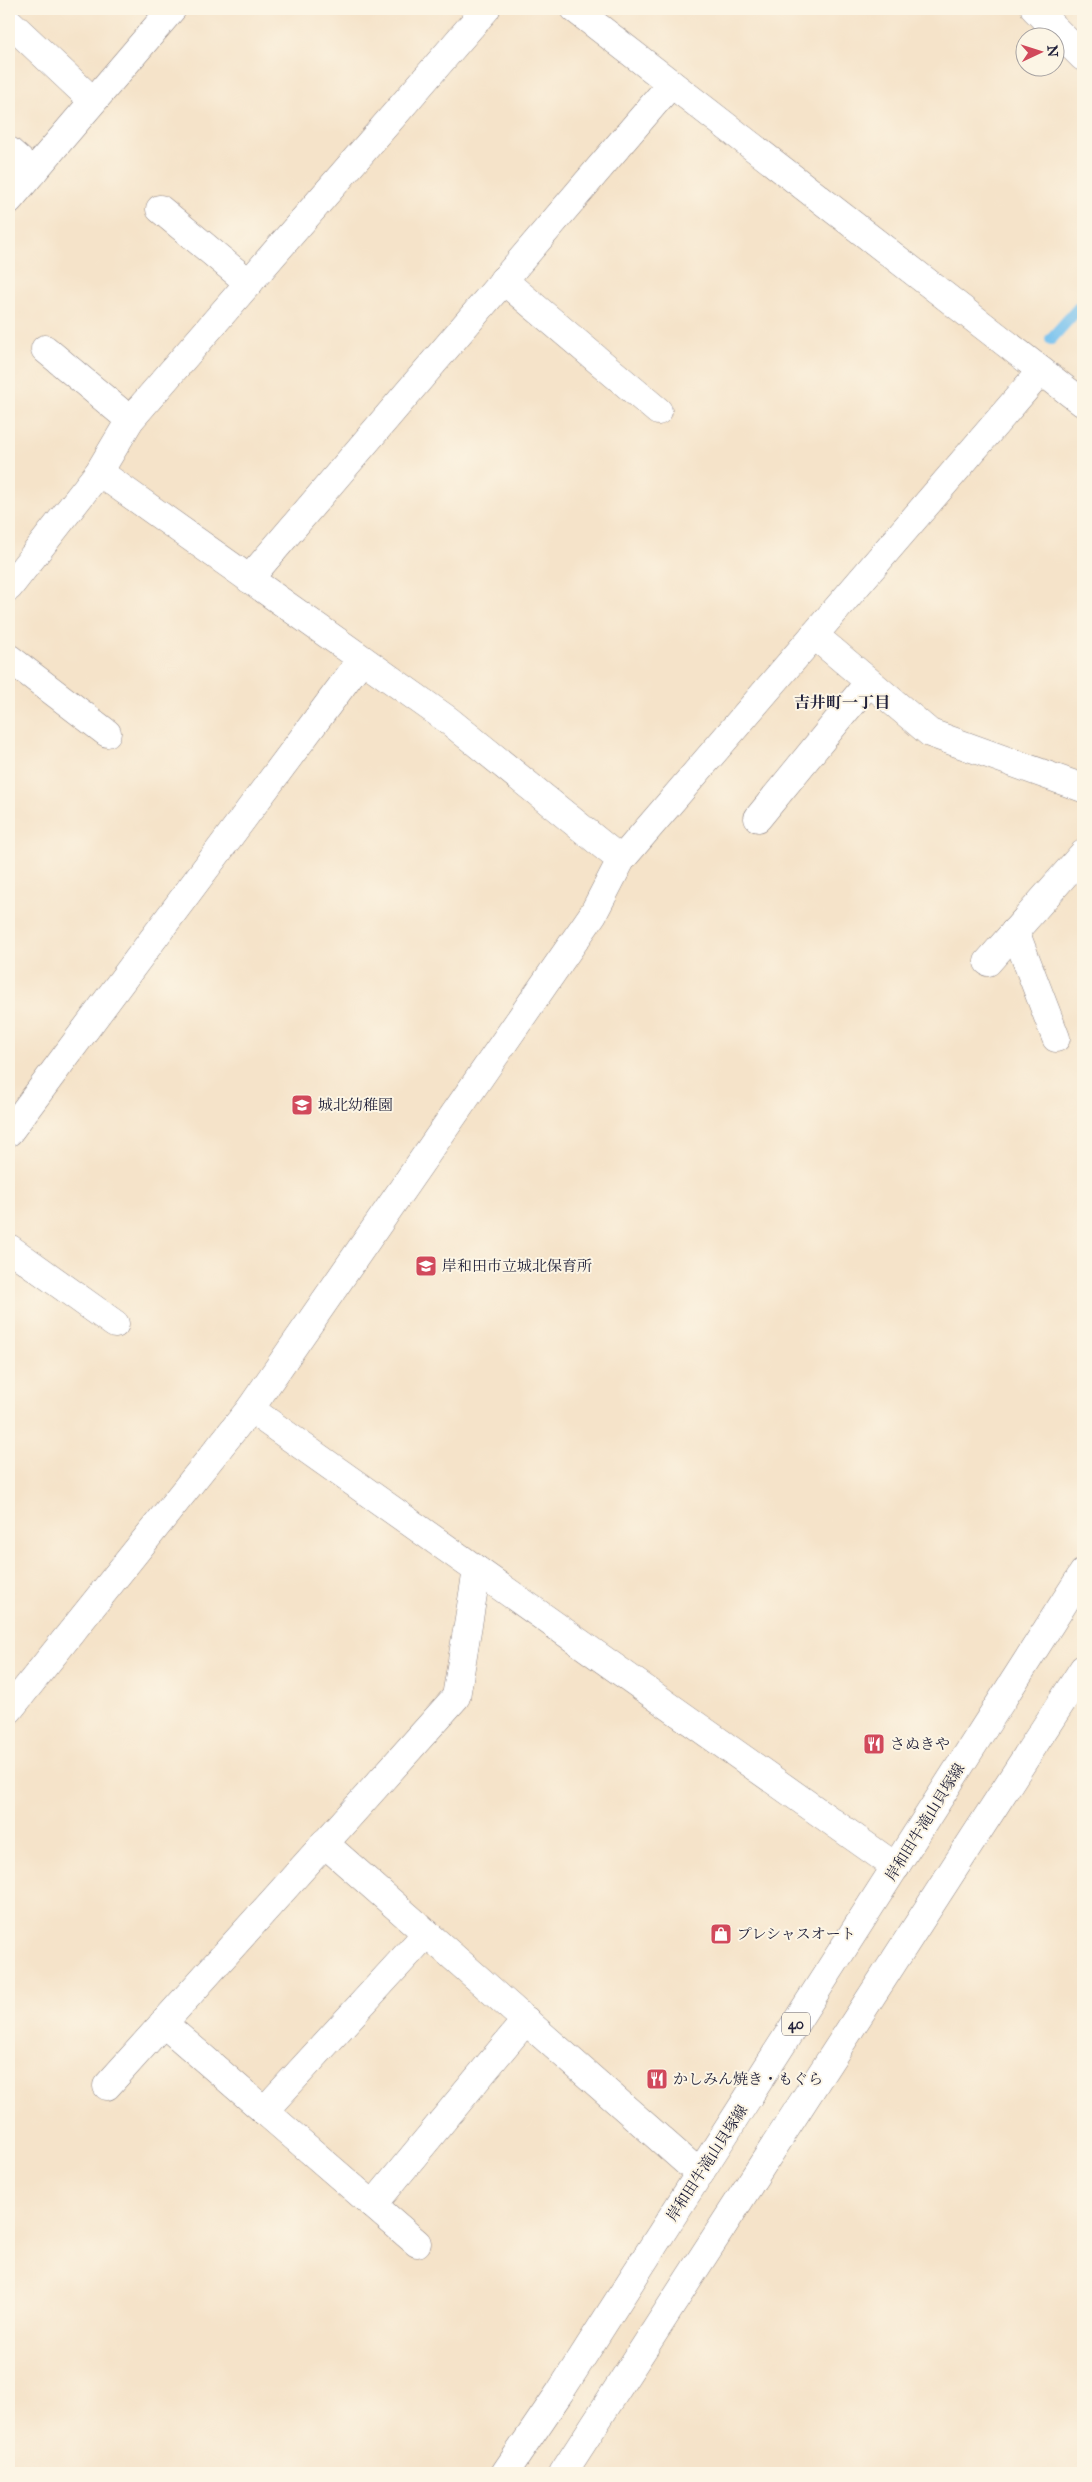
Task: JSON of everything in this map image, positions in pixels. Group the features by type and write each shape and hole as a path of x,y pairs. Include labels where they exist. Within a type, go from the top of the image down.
{"street":[{"path":"9,200 172,9"},
{"path":"9,587 99,472 130,420 486,9"},
{"path":"574,9 1083,403"},
{"path":"1035,9 1083,57"},
{"path":"9,22 93,101"},
{"path":"249,579 671,84"},
{"path":"9,151 33,172"},
{"path":"160,209 249,283"},
{"path":"504,280 658,411"},
{"path":"45,349 130,420"},
{"path":"9,1710 250,1409 594,914 621,860 1041,371"},
{"path":"99,472 448,720 621,860"},
{"path":"814,635 930,733 1083,788"},
{"path":"9,658 108,733"},
{"path":"9,1132 362,659"},
{"path":"758,818 869,682"},
{"path":"988,962 1083,854"},
{"path":"1015,931 1056,1038"},
{"path":"9,1248 115,1324"},
{"path":"250,1409 896,1867"},
{"path":"107,2086 456,1696 477,1570"},
{"name":"岸和田牛滝山貝塚線","path":"505,2473 560,2392 1083,1573"},
{"path":"563,2473 1083,1669"},
{"path":"324,1843 700,2174"},
{"path":"264,2111 428,1934"},
{"path":"373,2205 526,2020"},
{"path":"164,2023 417,2243"}],"waterway":[{"path":"1051,339 1083,303"}],"place":[{"name":"城北幼稚園","path":"302,1105"},
{"name":"岸和田市立城北保育所","path":"426,1266"},
{"name":"さぬきや","path":"874,1744"},
{"name":"プレシャスオート","path":"721,1934"},
{"name":"かしみん焼き・もぐら","path":"657,2079"}],"district":[{"name":"吉井町一丁目","path":"842,702"}]}
